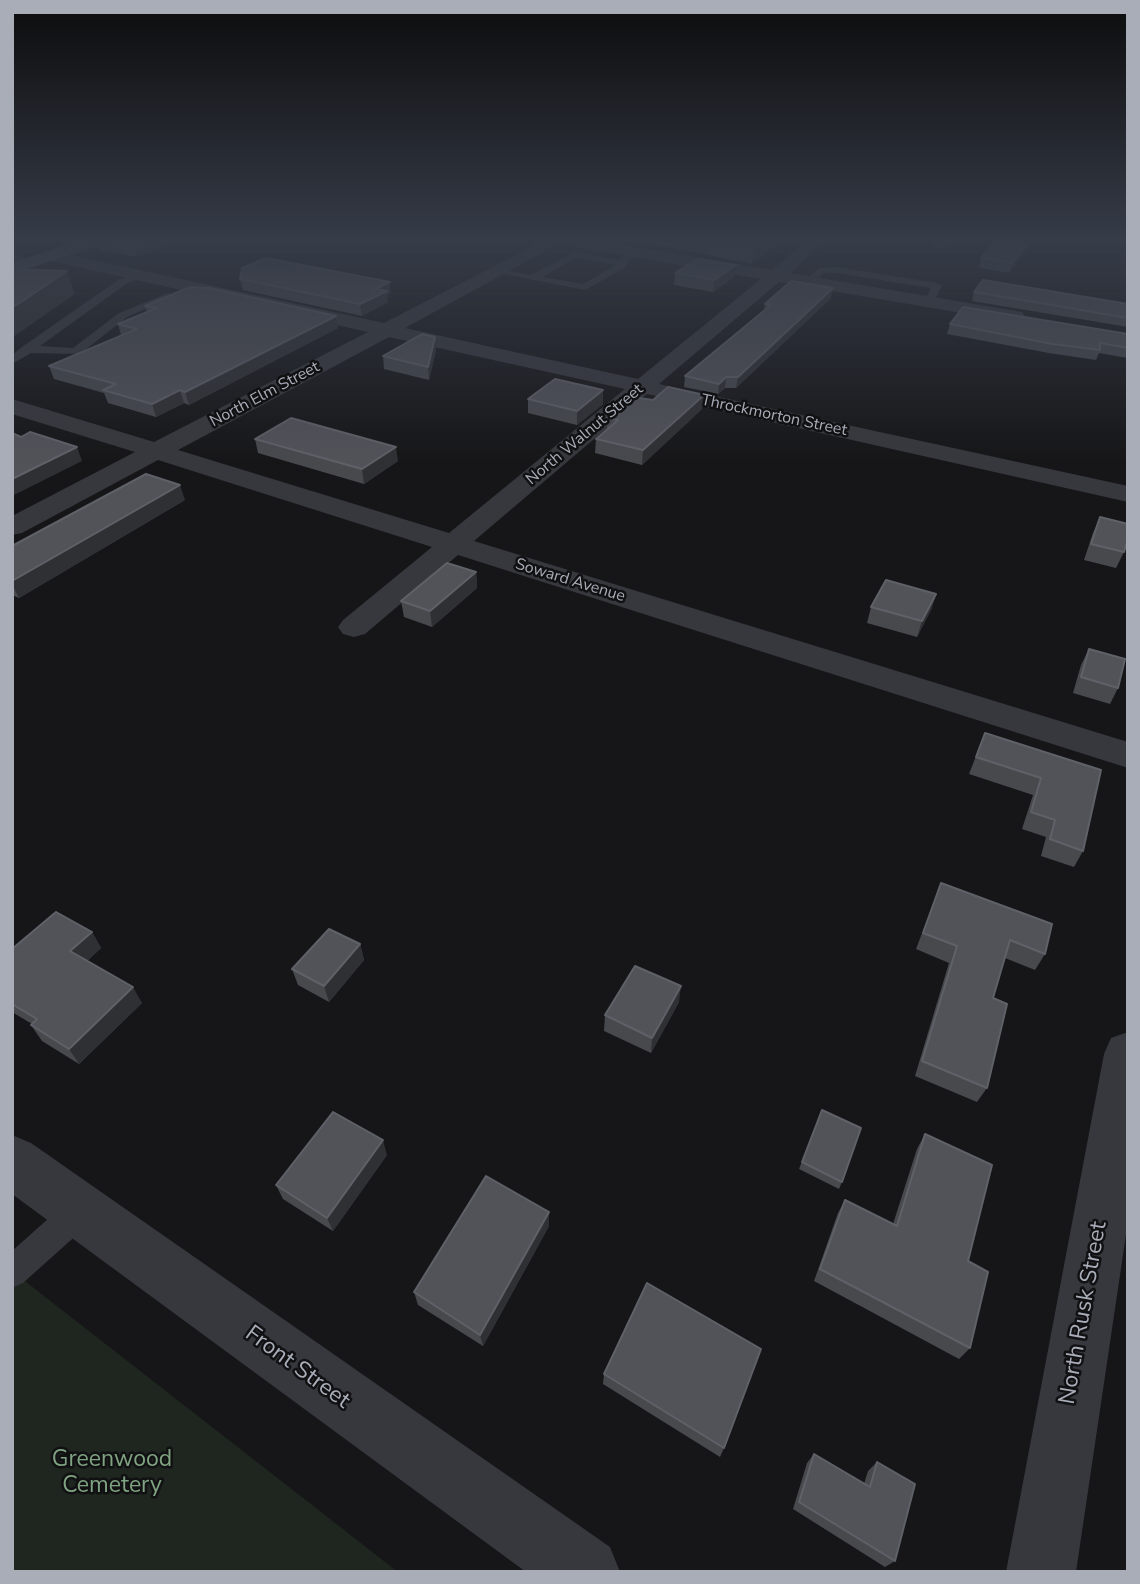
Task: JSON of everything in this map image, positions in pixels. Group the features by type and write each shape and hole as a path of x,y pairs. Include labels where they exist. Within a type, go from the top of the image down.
{"street":[{"name":"Throckmorton Street","path":"320,316 1128,494"},
{"name":"North Elm Street","path":"12,527 416,316"},
{"name":"North Walnut Street","path":"354,627 727,316"},
{"path":"1011,316 1035,320"},
{"name":"Soward Avenue","path":"12,406 1128,755"},
{"name":"North Rusk Street","path":"1041,1572 1128,1054"},
{"name":"Front Street","path":"12,1161 79,1212 585,1572"}],"lane":[{"path":"12,361 73,316"},
{"path":"26,349 76,352 122,316"},
{"path":"12,1272 79,1212"}],"green space":[{"name":"Greenwood Cemetery","path":"12,1271 398,1572 12,1572"}],"building":[{"path":"138,316 336,316 185,392 180,390 152,404 103,390 116,384 49,366 137,329 118,324"},
{"path":"758,316 803,316 738,377 726,377 719,384 685,376"},
{"path":"956,316 1018,316 1128,334 1128,348 1100,343 1100,350 1052,344 950,324"},
{"path":"422,334 435,337 428,367 383,356"},
{"path":"555,379 603,390 577,411 528,399"},
{"path":"668,387 704,395 643,450 596,439 618,420 607,418 632,397 653,400"},
{"path":"291,418 396,447 362,469 255,439"},
{"path":"30,432 77,447 12,479 12,433 21,437"},
{"path":"146,474 180,485 12,581 12,546"},
{"path":"1100,517 1128,524 1124,552 1091,544"},
{"path":"447,563 476,572 430,611 401,601"},
{"path":"886,580 936,594 922,621 871,607"},
{"path":"1089,649 1125,659 1118,688 1081,677"},
{"path":"985,733 1101,770 1083,851 1050,839 1055,820 1031,812 1041,778 976,757"},
{"path":"941,883 1052,924 1045,954 1010,940 993,998 1007,1004 987,1088 922,1061 957,946 923,933"},
{"path":"56,912 92,932 70,951 133,987 69,1049 31,1025 37,1019 12,1004 12,949"},
{"path":"329,929 360,944 324,986 292,969"},
{"path":"635,966 681,986 652,1038 605,1015"},
{"path":"822,1110 861,1128 842,1182 802,1162"},
{"path":"333,1112 383,1140 327,1218 276,1185"},
{"path":"925,1134 992,1165 968,1261 988,1272 970,1348 820,1269 845,1200 897,1226"},
{"path":"486,1176 549,1212 480,1335 414,1292"},
{"path":"647,1283 761,1349 724,1448 604,1374"},
{"path":"814,1454 870,1487 877,1462 915,1484 895,1561 799,1502"}]}
